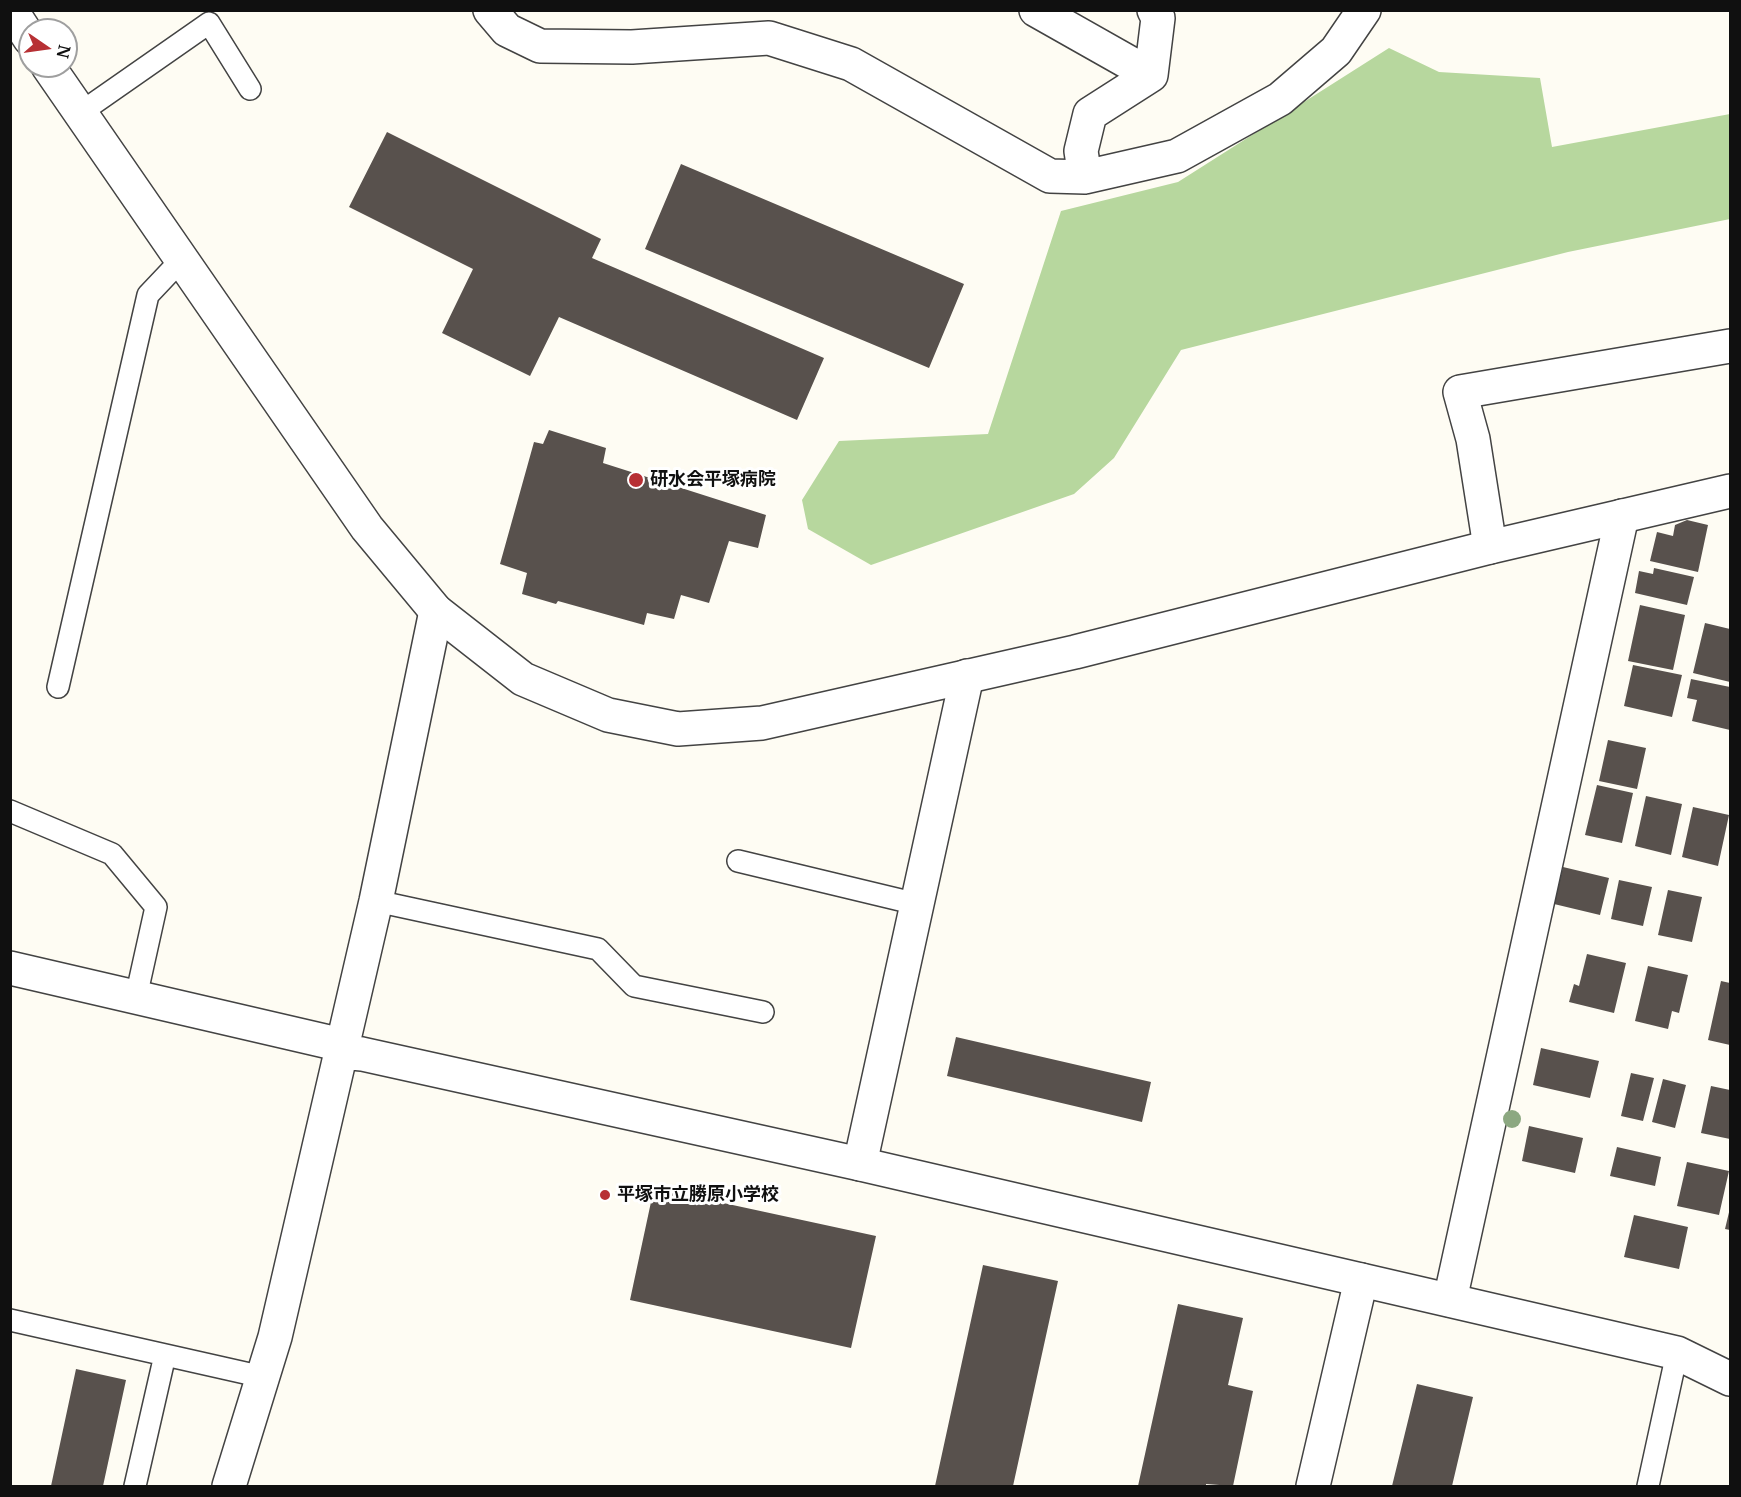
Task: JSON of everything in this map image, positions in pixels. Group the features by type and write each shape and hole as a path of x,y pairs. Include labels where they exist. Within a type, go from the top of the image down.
{"street":[{"path":"490,10 507,30 540,46 632,47 769,38 851,64 1050,176 1085,177 1177,156 1280,99 1336,51 1364,10"},
{"path":"1036,10 1151,75"},
{"path":"1151,75 1158,18 1154,10"},
{"path":"1085,177 1081,151 1090,114 1151,75"},
{"path":"56,78 183,258 367,528 436,611 523,679 608,715 678,729 762,723 1075,652 1490,547 1731,491"},
{"path":"1490,547 1473,439 1460,392 1731,346"},
{"path":"1450,1300 1622,516"},
{"path":"229,1486 275,1337 376,901 436,611"},
{"path":"860,1164 967,676"},
{"path":"10,969 136,997 362,1054 860,1164 1677,1353 1731,1379"},
{"path":"1313,1486 1361,1280"}],"lane":[{"path":"80,113 204,17 250,88"},
{"path":"58,687 148,295 183,258"},
{"path":"10,811 112,854 156,907 136,997"},
{"path":"738,861 917,904"},
{"path":"376,901 598,949 634,986 763,1012"},
{"path":"10,1320 263,1377"},
{"path":"1648,1486 1677,1353"},
{"path":"135,1486 165,1355"}],"green space":[{"path":"1389,48 1439,72 1540,78 1552,147 1730,114 1730,219 1568,252 1181,350 1114,458 1074,494 871,565 808,529 802,500 839,441 988,434 1061,211 1178,182"}],"building":[{"path":"387,132 601,239 592,258 824,358 797,420 559,317 530,376 442,333 473,269 349,207"},
{"path":"681,164 964,284 929,368 645,249"},
{"path":"549,430 606,448 603,463 766,515 758,548 729,541 709,603 681,595 674,619 647,613 644,625 558,601 556,604 522,594 527,573 500,564 534,442 543,444"},
{"path":"1687,520 1708,525 1698,572 1650,561 1657,532 1673,536 1675,525"},
{"path":"1654,568 1694,577 1687,605 1635,593 1639,571 1653,574"},
{"path":"1640,605 1685,615 1673,670 1628,661"},
{"path":"1705,623 1730,629 1730,682 1693,673"},
{"path":"1633,665 1682,675 1672,717 1624,706"},
{"path":"1691,679 1730,687 1730,730 1692,721 1697,700 1687,698"},
{"path":"1608,740 1646,748 1637,789 1599,781"},
{"path":"1597,785 1633,793 1622,843 1585,835"},
{"path":"1646,796 1682,804 1671,855 1635,846"},
{"path":"1693,807 1729,815 1718,866 1682,857"},
{"path":"1563,867 1609,878 1600,915 1554,904"},
{"path":"1619,880 1652,887 1643,926 1611,919"},
{"path":"1668,890 1702,897 1692,942 1658,935"},
{"path":"1587,954 1626,963 1614,1013 1569,1002 1574,984 1579,986"},
{"path":"1648,966 1688,975 1679,1013 1672,1011 1668,1029 1635,1021"},
{"path":"1721,981 1730,983 1730,1045 1708,1040"},
{"path":"956,1037 1151,1082 1142,1122 947,1076"},
{"path":"1541,1048 1599,1061 1590,1098 1533,1085"},
{"path":"1631,1073 1654,1078 1643,1121 1621,1116"},
{"path":"1663,1079 1686,1085 1675,1128 1652,1122"},
{"path":"1711,1086 1730,1090 1730,1139 1701,1133"},
{"path":"1529,1126 1583,1138 1575,1173 1522,1161"},
{"path":"1617,1147 1661,1157 1655,1186 1610,1176"},
{"path":"1687,1162 1729,1171 1719,1215 1677,1206"},
{"path":"654,1188 876,1236 851,1348 630,1300"},
{"path":"1730,1208 1730,1230 1725,1229"},
{"path":"1634,1215 1688,1227 1679,1269 1624,1257"},
{"path":"983,1265 1058,1281 1013,1486 935,1486"},
{"path":"1178,1304 1243,1318 1228,1385 1253,1391 1233,1486 1206,1484 1206,1486 1138,1486"},
{"path":"76,1369 126,1380 103,1486 51,1486"},
{"path":"1417,1384 1473,1397 1452,1486 1392,1486"}],"place":[{"name":"研水会平塚病院","path":"636,480"},
{"name":"平塚市立勝原小学校","path":"605,1195"}]}
